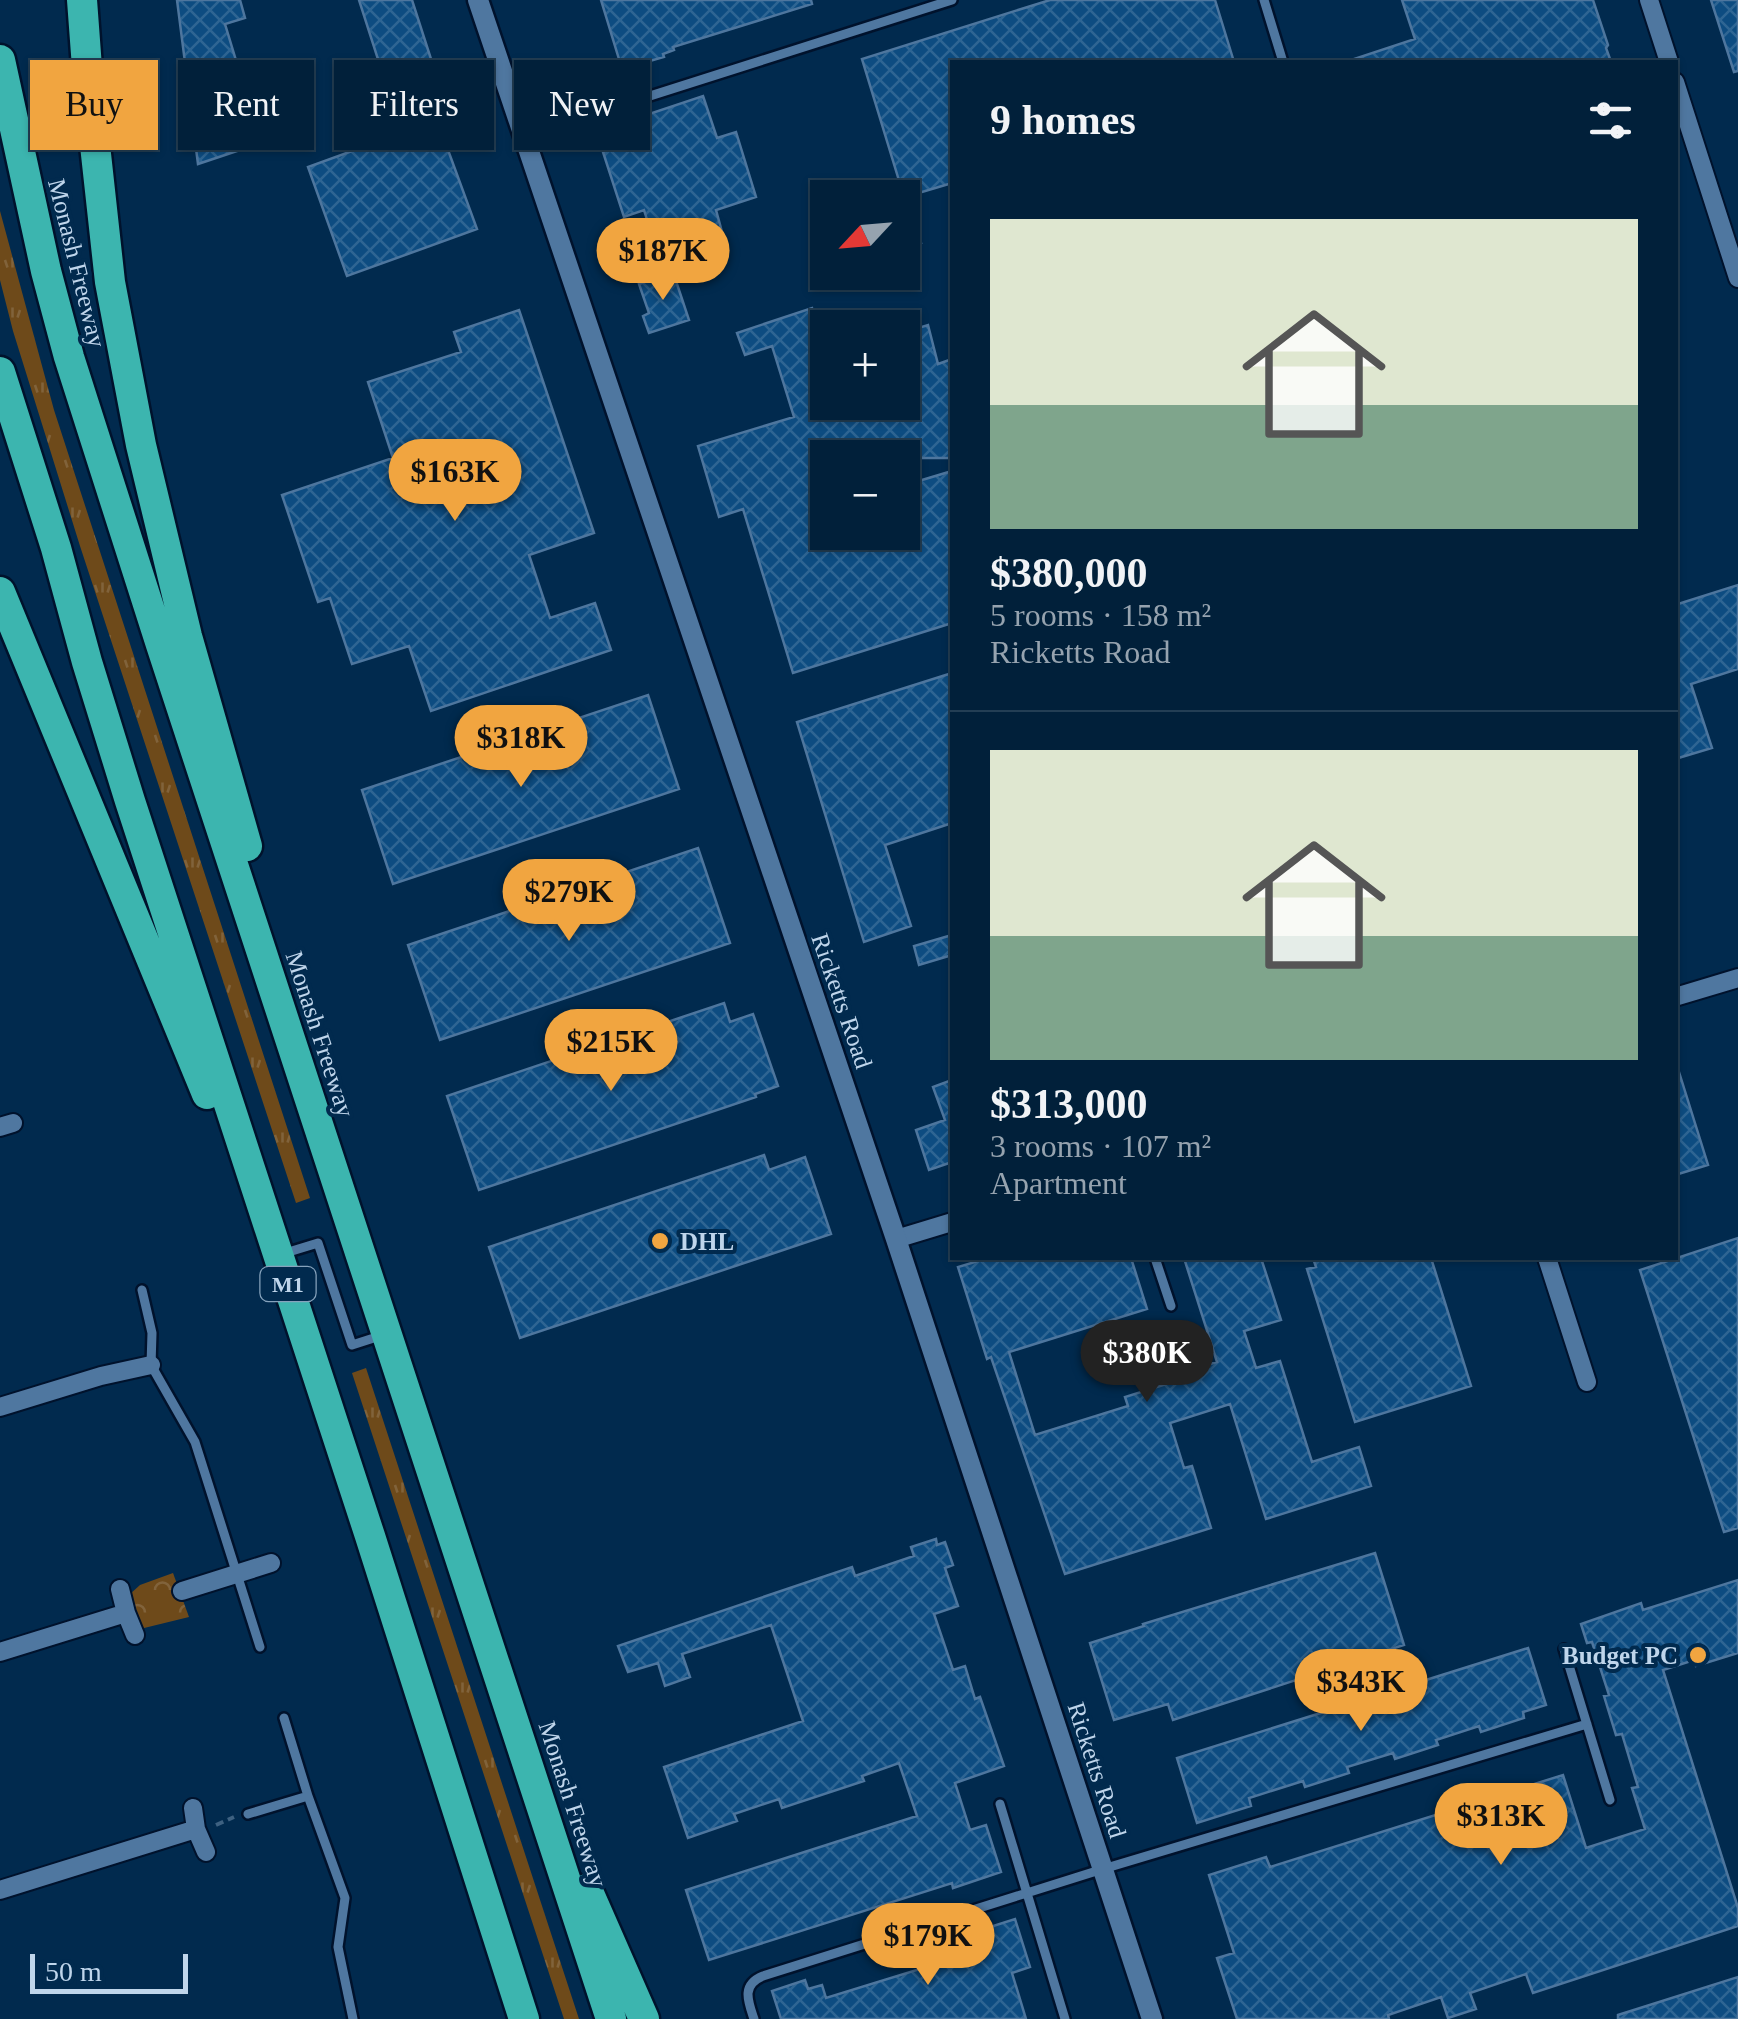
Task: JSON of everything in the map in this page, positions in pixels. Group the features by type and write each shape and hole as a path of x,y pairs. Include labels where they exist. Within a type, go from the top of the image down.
{"highway":[{"path":"82,0 110,282 140,445 187,636 387,1334"},
{"name":"Monash Freeway","path":"0,60 69,356 611,2019"},
{"name":"M1","path":"0,372 56,548 86,662 524,2019"},
{"path":"0,592 302,1328"},
{"path":"522,1745 644,2019"}],"street":[{"name":"Ricketts Road","path":"478,0 514,106"},
{"path":"1649,0 1668,60"},
{"path":"1678,91 1738,278"},
{"name":"Ricketts Road","path":"529,150 896,1239 1152,2019"},
{"path":"1678,996 1738,978"},
{"path":"896,1239 950,1223"},
{"path":"1548,1260 1587,1382"},
{"path":"0,1406 101,1376 151,1366"},
{"path":"182,1591 271,1563"},
{"path":"120,1589 135,1635"},
{"path":"0,1652 126,1614"},
{"path":"193,1808 206,1852"},
{"path":"0,1890 196,1828"}],"lane":[{"path":"1264,0 1282,60"},
{"path":"650,96 945,1"},
{"path":"278,1255 318,1242 352,1345 387,1334"},
{"path":"1156,1260 1171,1306"},
{"path":"142,1290 152,1333 151,1366 195,1442 260,1647"},
{"path":"1564,1648 1610,1800"},
{"path":"284,1718 345,1898 338,1947 353,2019"},
{"path":"754,2019 746,1997 754,1980 1103,1869 1587,1724"},
{"path":"248,1814 308,1796"},
{"path":"1000,1804 1065,2019"}],"path":[{"path":"196,1828 219,1825 228,1818 248,1814"}],"green space":[{"path":"0,211 54,410 310,1198 296,1203 13,331 0,280"},
{"path":"366,1368 579,2019 564,2019 352,1373"},
{"path":"173,1573 189,1617 140,1629 129,1595 140,1585"}],"building":[{"path":"177,0 240,0 245,18 225,24 236,60 185,60"},
{"path":"359,0 412,0 431,60 378,60"},
{"path":"601,0 811,0 812,4 673,47 664,57 650,61 619,60"},
{"path":"1050,0 1215,0 1233,60 950,60 950,184 920,193 920,180 899,180 862,59"},
{"path":"1402,0 1593,0 1610,59 1354,60 1415,39"},
{"path":"1711,0 1738,0 1738,71 1734,72"},
{"path":"703,96 717,138 736,132 756,197 716,210 722,232 657,252 644,210 624,217 603,152 650,150 650,114"},
{"path":"196,150 240,150 198,164"},
{"path":"355,150 448,150 477,229 347,276 308,167"},
{"path":"673,272 689,320 649,333 643,316 649,313 639,284"},
{"path":"812,308 810,420 920,420 920,327 928,325 938,364 950,360 950,458 920,458 920,440 810,440 810,550 920,550 920,481 950,472 950,624 793,673 743,509 719,517 698,446 794,417 772,346 745,355 737,333"},
{"path":"519,310 594,533 529,555 550,618 595,603 611,650 431,711 409,646 352,664 330,598 318,602 282,495 393,458 368,382 461,352 454,332"},
{"path":"1738,585 1738,669 1691,684 1712,748 1678,758 1678,604"},
{"path":"950,674 950,824 885,845 911,926 864,942 797,722"},
{"path":"648,695 679,789 393,884 362,790"},
{"path":"698,848 730,943 440,1040 408,945"},
{"path":"950,936 950,956 919,965 914,946"},
{"path":"724,1003 730,1022 753,1014 778,1086 755,1094 756,1097 479,1190 447,1096"},
{"path":"1678,1072 1708,1165 1678,1174"},
{"path":"950,1081 950,1163 929,1170 916,1130 945,1120 933,1087"},
{"name":"DHL","path":"764,1155 769,1170 805,1157 831,1234 520,1338 489,1247"},
{"path":"1738,1238 1738,1528 1724,1532 1640,1270"},
{"path":"981,1260 1132,1260 1147,1309 1009,1352 1035,1435 1128,1406 1125,1397 1173,1382 1171,1376 1217,1362 1185,1260 1262,1260 1281,1320 1244,1331 1256,1368 1280,1361 1312,1462 1359,1447 1371,1486 1266,1519 1230,1404 1170,1423 1184,1468 1192,1466 1211,1528 1065,1574 958,1267"},
{"path":"1314,1260 1432,1260 1471,1386 1355,1422 1307,1269 1316,1267"},
{"path":"936,1539 937,1545 945,1542 953,1565 945,1568 958,1606 934,1614 953,1670 965,1666 975,1699 980,1697 1004,1766 955,1783 970,1830 986,1825 1001,1872 953,1888 952,1883 709,1960 686,1890 917,1816 899,1763 862,1776 864,1781 782,1808 779,1799 734,1814 737,1821 688,1838 664,1767 803,1721 771,1625 682,1654 690,1677 665,1686 658,1663 628,1672 618,1646 852,1567 855,1576 914,1556 911,1547"},
{"path":"1375,1553 1404,1645 1173,1720 1168,1704 1114,1720 1090,1643"},
{"path":"1738,1580 1738,1653 1696,1666 1694,1660 1663,1670 1738,1908 1738,1926 1533,1993 1526,1974 1470,1993 1476,2009 1448,2018 1441,1997 1388,2015 1389,2019 1237,2019 1217,1958 1234,1953 1209,1875 1266,1857 1270,1867 1563,1775 1586,1848 1645,1829 1632,1788 1638,1787 1622,1734 1616,1735 1604,1696 1609,1695 1592,1642 1587,1643 1581,1624 1641,1603 1643,1610"},
{"path":"1528,1648 1546,1705 1523,1712 1524,1718 1481,1732 1479,1726 1395,1759 1393,1753 1347,1767 1349,1773 1305,1787 1303,1781 1249,1798 1251,1806 1197,1823 1177,1758"},
{"path":"1015,1919 1030,1967 1012,1973 1026,2019 781,2019 772,1991 805,1980 808,1989 822,1985 826,1998 972,1953 967,1939"},
{"path":"1738,1977 1738,2019 1618,2019 1618,2015"}],"place":[{"name":"DHL","path":"660,1241"},
{"name":"Budget PC","path":"1698,1655"}]}
